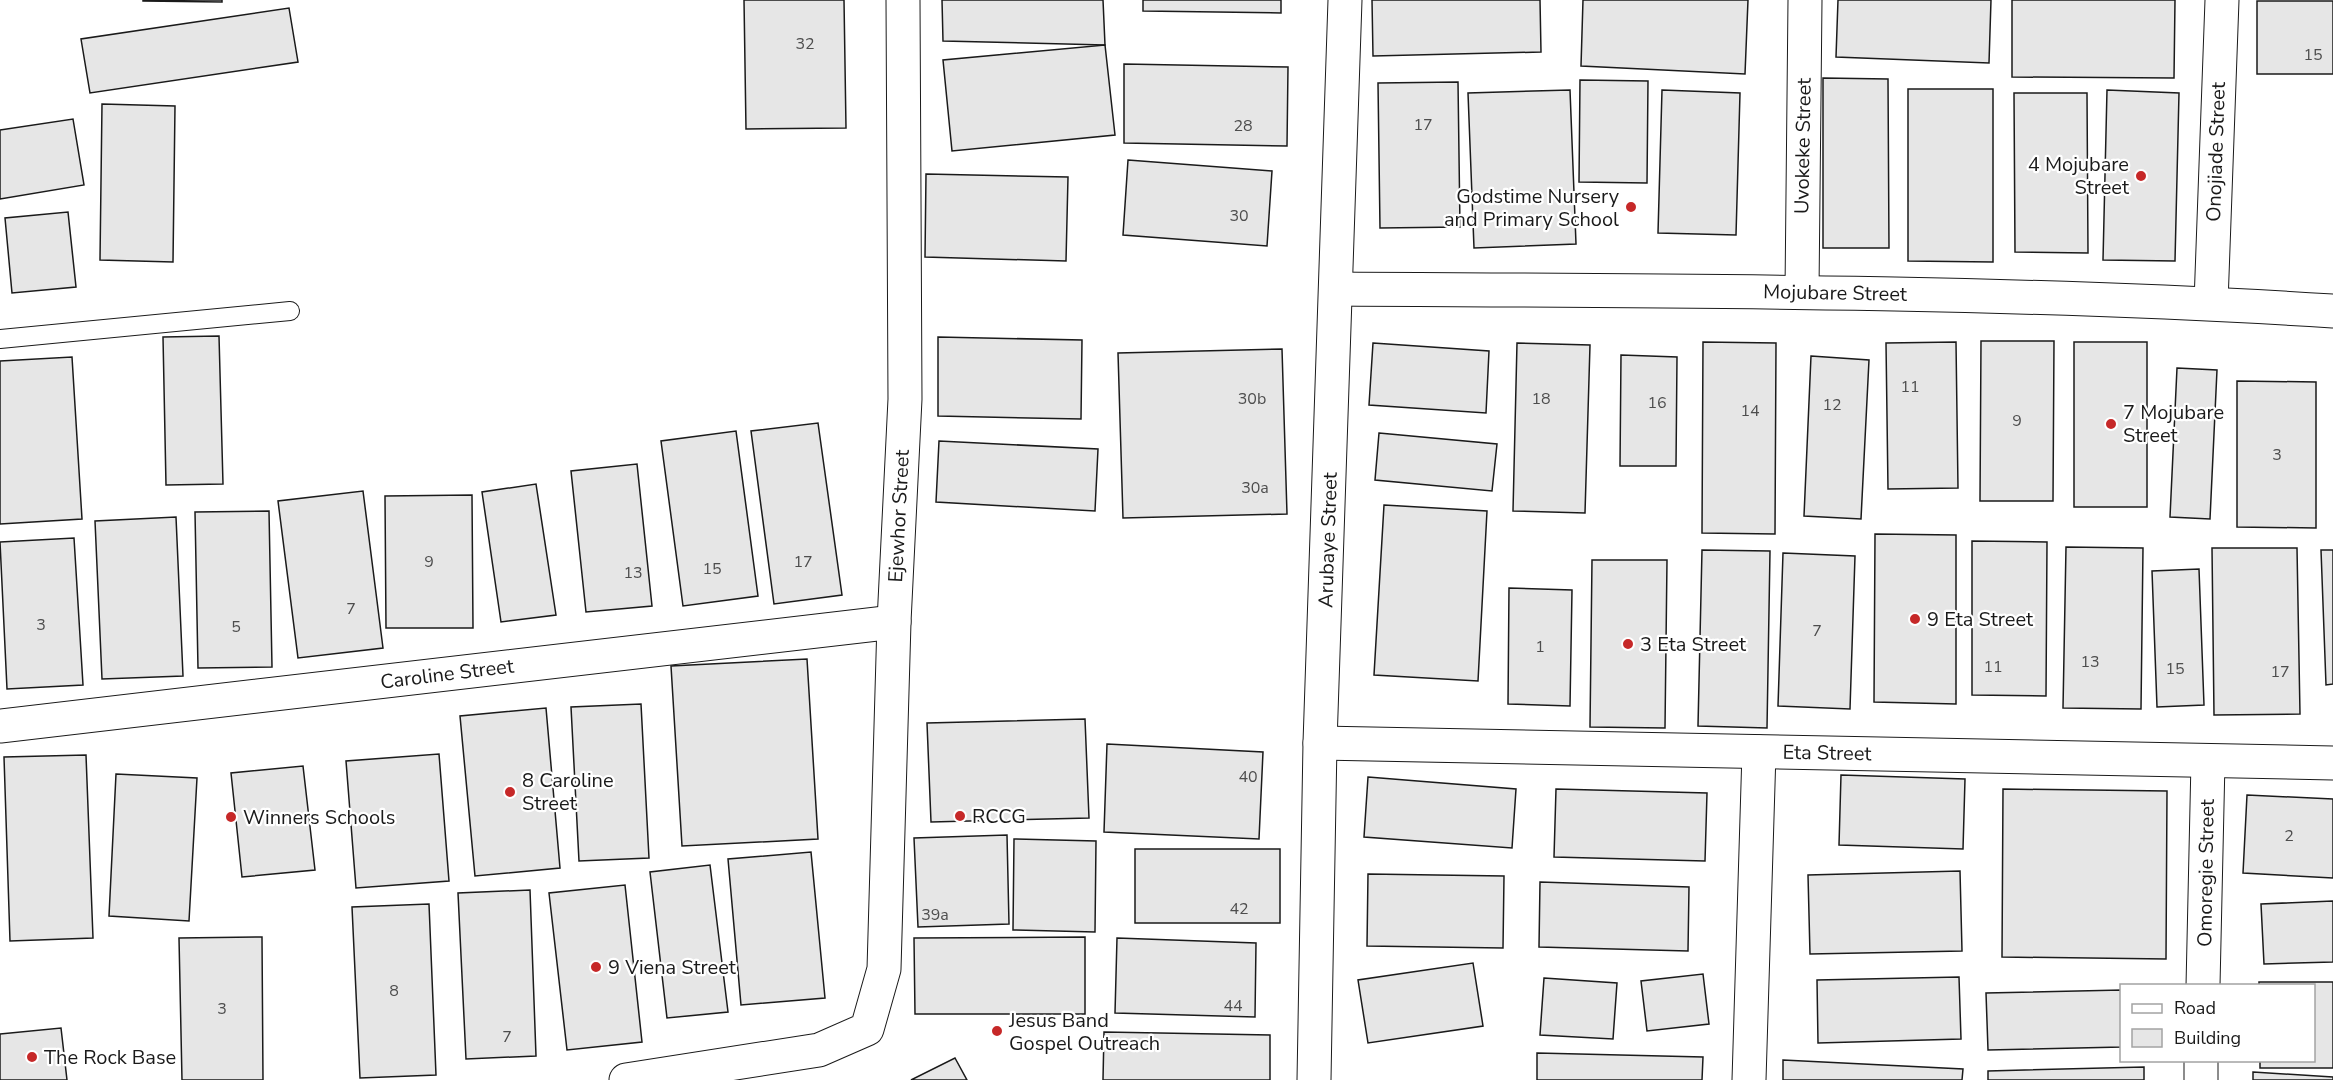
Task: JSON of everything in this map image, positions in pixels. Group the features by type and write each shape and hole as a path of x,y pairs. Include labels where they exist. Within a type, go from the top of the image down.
{"street":[{"name":"Ejewhor Street","path":"626,1080 819,1050 867,1029 885,969 894,622 904,399 903,0"},
{"name":"Arubaye Street","path":"1314,1080 1320,742 1345,0"},
{"name":"Uvokeke Street","path":"1802,291 1805,0"},
{"name":"Onojiade Street","path":"2211,303 2222,0"},
{"name":"Mojubare Street","path":"1336,289 1802,291 2211,303 2333,311"},
{"name":"Caroline Street","path":"0,726 894,622"},
{"name":"Eta Street","path":"1320,742 2333,764"},
{"path":"1749,1080 1759,752"},
{"name":"Omoregie Street","path":"2203,984 2208,761"},
{"path":"2201,1062 2201,1080"}],"lane":[{"path":"0,339 290,311"}],"building":[{"path":"222,0 222,2 143,1"},
{"path":"744,0 844,0 846,128 746,129"},
{"path":"942,0 1103,0 1105,45 943,41"},
{"path":"1143,0 1281,0 1281,13 1143,11"},
{"path":"1372,0 1540,0 1541,52 1373,56"},
{"path":"1583,0 1748,0 1745,74 1581,66"},
{"path":"1838,0 1991,0 1989,63 1836,57"},
{"path":"2012,0 2175,0 2174,78 2012,77"},
{"path":"2257,1 2333,1 2333,74 2257,74"},
{"path":"289,8 298,62 90,93 81,39"},
{"path":"1105,45 1115,135 952,151 943,60"},
{"path":"1124,64 1288,67 1287,146 1124,143"},
{"path":"1823,78 1888,79 1889,248 1823,248"},
{"path":"1580,80 1648,81 1647,183 1579,182"},
{"path":"1458,82 1460,227 1380,228 1378,83"},
{"path":"1908,89 1993,89 1993,262 1908,261"},
{"path":"1570,90 1576,244 1474,248 1468,93"},
{"path":"1662,90 1740,93 1736,235 1658,233"},
{"name":"4 Mojubare Street","path":"2107,90 2179,93 2175,261 2103,260"},
{"path":"2014,93 2087,93 2088,253 2015,252"},
{"path":"102,104 175,106 173,262 100,260"},
{"path":"73,119 84,185 0,199 0,130"},
{"path":"1128,160 1272,171 1267,246 1123,235"},
{"path":"926,174 1068,177 1066,261 925,257"},
{"path":"68,212 76,287 12,293 5,218"},
{"path":"219,336 223,484 166,485 163,337"},
{"path":"938,337 1082,340 1081,419 938,416"},
{"path":"1981,341 2054,341 2053,501 1980,501"},
{"path":"1703,342 1776,343 1775,534 1702,533"},
{"path":"1956,342 1958,488 1888,489 1886,343"},
{"name":"7 Mojubare Street","path":"2074,342 2147,342 2147,507 2074,507"},
{"path":"1373,343 1489,351 1486,413 1369,405"},
{"path":"1517,343 1590,345 1585,513 1513,511"},
{"path":"1282,349 1287,514 1123,518 1118,353"},
{"path":"1621,355 1677,357 1676,466 1620,466"},
{"path":"1811,356 1869,360 1861,519 1804,516"},
{"path":"72,357 82,519 0,524 0,361"},
{"path":"2177,368 2217,370 2210,519 2170,517"},
{"path":"2237,381 2316,382 2316,528 2237,527"},
{"path":"818,423 842,595 774,604 751,431"},
{"path":"736,431 758,596 683,606 661,441"},
{"path":"1379,433 1497,444 1492,491 1375,480"},
{"path":"939,441 1098,449 1095,511 936,502"},
{"path":"637,464 652,606 586,612 571,471"},
{"path":"536,484 556,615 501,622 482,492"},
{"path":"363,491 383,648 298,658 278,501"},
{"path":"472,495 473,628 386,628 385,496"},
{"path":"1384,505 1487,511 1478,681 1374,675"},
{"path":"269,511 272,667 198,668 195,512"},
{"path":"176,517 183,676 102,679 95,521"},
{"name":"9 Eta Street","path":"1875,534 1956,535 1956,704 1874,702"},
{"path":"74,538 83,685 7,689 0,542"},
{"path":"1972,541 2047,542 2046,696 1972,695"},
{"path":"2066,547 2143,548 2141,709 2063,708"},
{"path":"2212,548 2297,548 2300,714 2214,715"},
{"path":"1702,550 1770,551 1767,728 1698,726"},
{"path":"2321,550 2333,550 2333,684 2326,685"},
{"path":"1783,553 1855,556 1850,709 1778,706"},
{"name":"3 Eta Street","path":"1592,560 1667,560 1665,728 1590,727"},
{"path":"2199,569 2204,705 2157,707 2152,571"},
{"path":"1509,588 1572,590 1570,706 1508,704"},
{"path":"807,659 818,839 682,846 671,666"},
{"path":"641,704 649,858 579,861 571,707"},
{"name":"8 Caroline Street","path":"546,708 560,868 475,876 460,716"},
{"path":"1085,719 1089,818 931,822 927,723"},
{"path":"1107,744 1263,752 1259,839 1104,832"},
{"path":"439,754 449,881 356,888 346,761"},
{"path":"86,755 93,938 10,941 4,757"},
{"path":"303,766 315,870 242,877 231,773"},
{"path":"116,774 197,778 189,921 109,916"},
{"path":"1841,775 1965,779 1963,849 1839,845"},
{"path":"1368,777 1516,789 1512,848 1364,837"},
{"path":"1556,789 1707,793 1705,861 1554,857"},
{"path":"2003,789 2167,791 2166,959 2002,957"},
{"path":"2247,795 2333,799 2333,878 2243,873"},
{"path":"1007,835 1009,924 918,927 914,838"},
{"path":"1014,839 1096,841 1095,932 1013,930"},
{"path":"1135,849 1280,849 1280,923 1135,923"},
{"path":"811,852 825,998 741,1005 728,859"},
{"path":"710,865 728,1012 667,1018 650,872"},
{"path":"1960,871 1962,951 1810,954 1808,875"},
{"path":"1368,874 1504,876 1503,948 1367,946"},
{"path":"1540,882 1689,887 1688,951 1539,947"},
{"name":"9 Viena Street","path":"625,885 642,1042 567,1050 549,893"},
{"path":"530,890 536,1056 466,1059 458,893"},
{"path":"2333,901 2333,962 2264,964 2261,904"},
{"path":"429,904 436,1075 360,1078 352,907"},
{"path":"262,937 263,1080 182,1080 179,938"},
{"path":"1085,937 1085,1014 915,1014 914,938"},
{"path":"1117,938 1256,943 1255,1017 1115,1013"},
{"path":"1473,963 1483,1026 1368,1043 1358,980"},
{"path":"1703,974 1709,1024 1647,1031 1641,981"},
{"path":"1959,977 1961,1039 1818,1043 1817,980"},
{"path":"1544,978 1617,983 1613,1039 1540,1035"},
{"path":"2259,982 2333,982 2333,1068 2260,1068 2260,1062 2315,1062 2315,984 2259,984"},
{"path":"2120,990 2120,1047 1988,1050 1986,993"},
{"name":"The Rock Base","path":"61,1028 67,1080 0,1080 0,1034"},
{"path":"1104,1032 1270,1035 1270,1080 1103,1080"},
{"path":"1537,1053 1703,1057 1702,1080 1537,1080"},
{"path":"955,1058 967,1080 911,1080"},
{"path":"1783,1060 1963,1069 1962,1080 1783,1080"},
{"path":"2144,1067 2144,1080 1988,1080 1988,1071"},
{"path":"2253,1072 2333,1077 2333,1080 2253,1080"}],"place":[{"name":"4 Mojubare Street","path":"2141,176"},
{"name":"Godstime Nursery and Primary School","path":"1631,207"},
{"name":"7 Mojubare Street","path":"2111,424"},
{"name":"9 Eta Street","path":"1915,619"},
{"name":"3 Eta Street","path":"1628,644"},
{"name":"8 Caroline Street","path":"510,792"},
{"name":"RCCG","path":"960,816"},
{"name":"Winners Schools","path":"231,817"},
{"name":"9 Viena Street","path":"596,967"},
{"name":"Jesus Band Gospel Outreach","path":"997,1031"},
{"name":"The Rock Base","path":"32,1057"}]}
